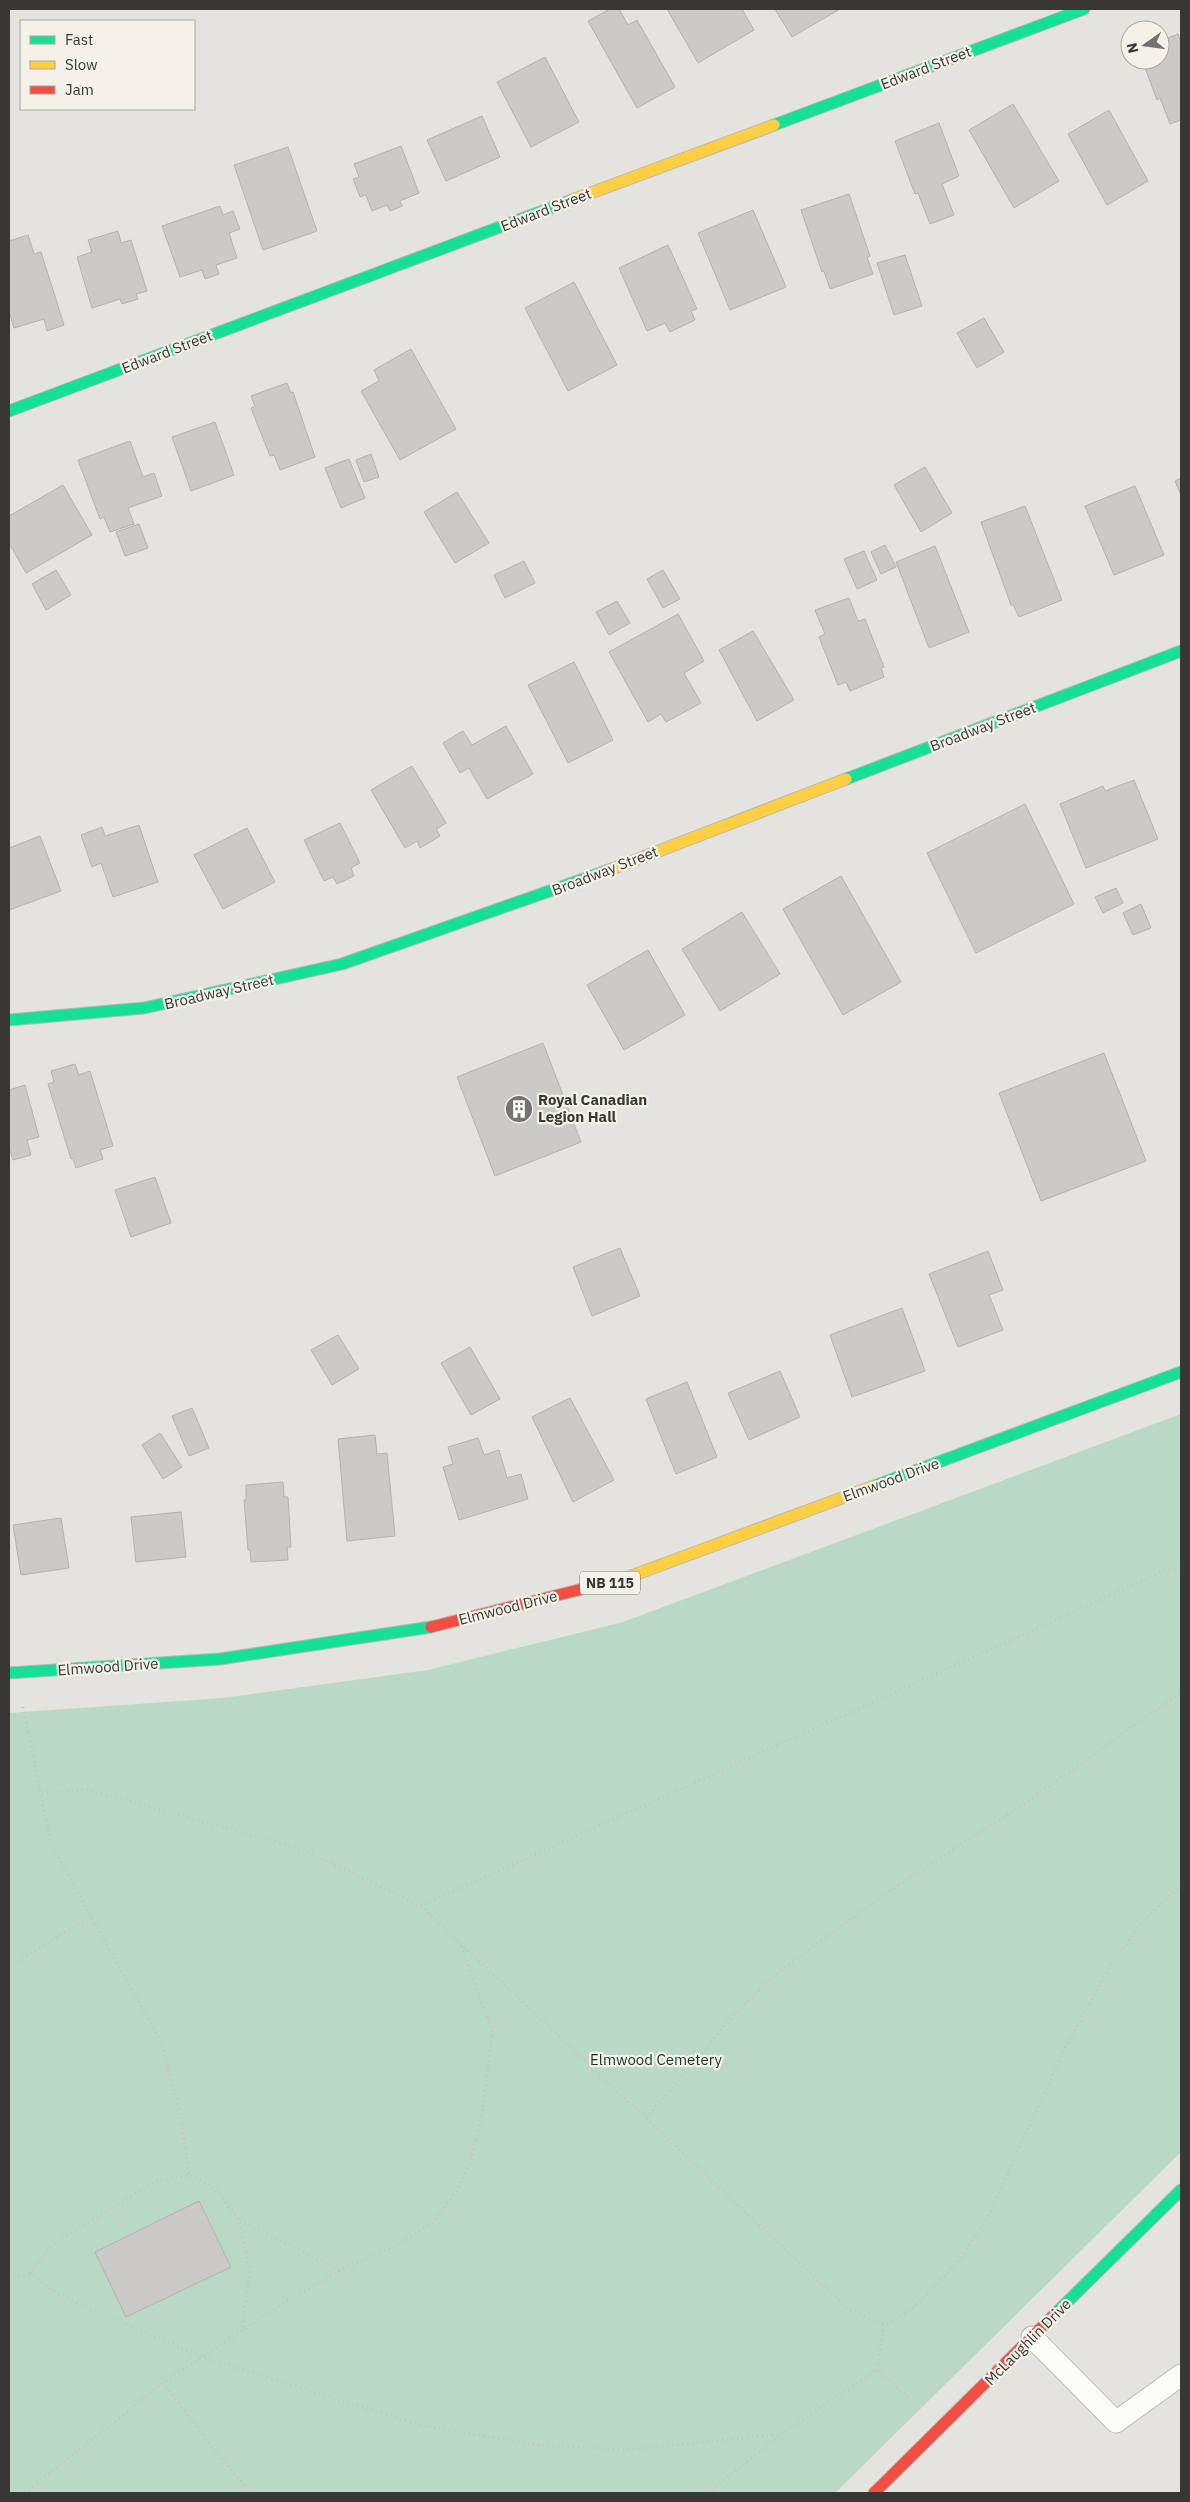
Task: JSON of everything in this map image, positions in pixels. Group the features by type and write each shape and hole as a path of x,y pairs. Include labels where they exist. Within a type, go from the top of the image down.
{"street":[{"name":"Edward Street","path":"9,411 1084,9"},
{"name":"Broadway Street","path":"9,1020 144,1008 342,964 572,884 1181,651"},
{"name":"Elmwood Drive","path":"12,1673 220,1659 424,1629 612,1583 1181,1372"},
{"name":"McLaughlin Drive","path":"874,2493 1181,2190"}],"lane":[{"path":"1032,2338 1116,2422 1181,2374"}],"path":[{"path":"421,1906 1164,1571 1181,1567"},
{"path":"12,1673 42,1794 51,1844 161,2042 180,2113 189,2175"},
{"path":"646,2118 734,2015 778,1972 887,1892 1037,1795 1181,1692"},
{"path":"42,1794 86,1789 302,1849 421,1906 848,2309 884,2326"},
{"path":"884,2326 910,2312 957,2263 985,2223 1062,2054 1110,1966 1144,1920 1181,1885"},
{"path":"9,1966 91,1917"},
{"path":"25,2493 163,2383 242,2330 340,2270 400,2244 435,2220 457,2190 472,2158 484,2102 492,2031 461,1944"},
{"path":"9,2279 30,2273 53,2244 156,2181 189,2175 213,2186 239,2220 250,2274 242,2330"},
{"path":"239,2220 340,2270"},
{"path":"30,2273 58,2294 202,2357 423,2426 540,2445 626,2450 781,2434"},
{"path":"708,2493 781,2434 877,2370 884,2326"},
{"path":"877,2370 941,2427"},
{"path":"163,2383 228,2467 252,2493"}],"green space":[{"name":"Elmwood Cemetery","path":"1181,1414 1181,2152 835,2493 9,2493 9,1713 223,1698 428,1670 623,1622"}],"building":[{"path":"610,9 619,9 628,25 637,20 675,87 637,108 588,21"},
{"path":"667,9 742,9 754,30 698,63"},
{"path":"775,9 840,9 792,37"},
{"path":"1178,34 1181,43 1181,120 1170,124 1160,98 1157,100 1146,70 1170,70 1170,37"},
{"path":"545,57 579,122 531,147 497,82"},
{"path":"1013,104 1059,181 1014,208 969,130"},
{"path":"1109,110 1148,181 1107,205 1068,134"},
{"path":"482,116 500,157 446,181 427,140"},
{"path":"939,123 959,176 942,184 954,215 930,224 918,193 915,194 895,141"},
{"path":"401,146 419,193 400,201 402,206 390,211 387,205 372,211 366,195 360,197 353,179 359,177 354,164"},
{"path":"288,147 317,231 263,250 234,165"},
{"path":"849,194 870,256 867,257 873,274 830,289 824,271 822,272 801,210"},
{"path":"220,206 223,215 233,211 240,229 229,233 237,258 216,265 219,274 205,279 202,270 180,277 162,226"},
{"path":"753,210 786,287 730,310 698,233"},
{"path":"118,231 121,243 131,240 147,291 136,294 138,299 122,304 120,299 92,308 77,257 92,252 88,240"},
{"path":"28,235 34,254 41,252 64,325 47,331 44,319 14,328 9,311 9,241"},
{"path":"668,245 697,309 691,311 695,320 670,332 665,323 647,331 619,268"},
{"path":"905,255 922,306 894,315 877,263"},
{"path":"574,282 617,365 568,391 525,308"},
{"path":"984,318 1004,352 977,368 957,333"},
{"path":"411,349 456,429 400,460 361,391 379,381 374,370"},
{"path":"287,383 291,393 293,392 315,457 280,470 274,455 270,456 251,408 255,406 251,396"},
{"path":"215,422 234,475 191,491 172,437"},
{"path":"130,441 143,477 154,473 162,496 128,508 134,524 110,532 104,517 100,519 78,460"},
{"path":"371,454 379,477 364,482 356,460"},
{"path":"349,459 365,498 341,508 325,468"},
{"path":"925,467 952,513 921,532 894,485"},
{"path":"1181,478 1181,495 1175,481"},
{"path":"63,485 92,535 26,573 9,543 9,516"},
{"path":"1135,486 1164,555 1114,575 1085,506"},
{"path":"457,492 489,543 455,563 424,512"},
{"path":"1025,506 1062,600 1019,617 1013,605 1011,605 981,522"},
{"path":"139,524 148,548 125,556 116,532"},
{"path":"885,545 896,567 881,574 871,552"},
{"path":"935,546 969,632 929,648 896,562"},
{"path":"864,551 877,580 857,589 844,559"},
{"path":"524,561 535,583 505,598 494,575"},
{"path":"56,570 71,595 46,610 32,584"},
{"path":"663,570 680,599 663,608 647,579"},
{"path":"849,598 858,621 865,619 884,667 881,668 884,677 850,691 846,682 838,685 819,637 825,634 815,610"},
{"path":"617,601 630,623 609,635 596,612"},
{"path":"678,614 704,661 684,673 701,703 666,722 661,714 648,722 609,652"},
{"path":"753,631 794,700 757,721 719,650"},
{"path":"574,662 613,740 568,763 528,685"},
{"path":"506,726 533,774 487,799 469,768 460,773 443,743 463,731 472,745"},
{"path":"412,766 446,823 436,829 440,836 420,848 417,841 405,848 371,790"},
{"path":"1134,780 1158,839 1086,868 1060,804 1103,786 1105,791"},
{"path":"1025,804 1074,904 976,953 927,853"},
{"path":"340,823 360,863 351,868 354,876 337,884 333,877 324,881 304,840"},
{"path":"139,825 158,882 113,897 101,863 92,867 81,835 102,827 105,836"},
{"path":"247,828 275,882 223,909 194,855"},
{"path":"40,836 61,891 9,910 9,848"},
{"path":"841,876 901,982 843,1015 783,909"},
{"path":"1116,888 1123,903 1103,913 1095,897"},
{"path":"1141,904 1151,928 1133,935 1123,913"},
{"path":"742,912 780,974 720,1011 682,949"},
{"path":"648,950 685,1015 624,1050 587,985"},
{"name":"Royal Canadian Legion Hall","path":"543,1043 581,1142 495,1176 457,1077"},
{"path":"1104,1053 1146,1161 1041,1201 999,1093"},
{"path":"75,1064 79,1075 90,1071 113,1146 100,1150 103,1159 76,1168 73,1158 71,1159 48,1084 54,1082 51,1071"},
{"path":"25,1085 39,1137 27,1140 31,1155 13,1160 9,1147 9,1090"},
{"path":"155,1177 171,1223 131,1237 115,1190"},
{"path":"620,1248 640,1296 592,1316 573,1267"},
{"path":"988,1251 1003,1290 989,1295 1003,1330 958,1347 929,1274"},
{"path":"902,1308 925,1371 852,1397 830,1335"},
{"path":"338,1335 359,1369 332,1385 311,1350"},
{"path":"470,1347 500,1399 471,1415 441,1363"},
{"path":"780,1371 800,1417 749,1440 728,1393"},
{"path":"687,1382 717,1457 676,1474 646,1399"},
{"path":"570,1398 614,1480 573,1502 532,1417"},
{"path":"192,1408 209,1448 189,1456 172,1416"},
{"path":"160,1433 182,1467 163,1479 142,1445"},
{"path":"375,1435 377,1454 387,1453 395,1536 347,1541 338,1439"},
{"path":"478,1438 484,1455 499,1450 507,1478 521,1474 528,1499 459,1520 443,1467 453,1464 448,1447"},
{"path":"283,1482 284,1497 288,1497 291,1547 287,1547 288,1560 251,1562 250,1550 248,1550 244,1500 246,1500 246,1485"},
{"path":"181,1512 186,1557 136,1562 131,1517"},
{"path":"61,1518 69,1568 21,1575 13,1525"},
{"path":"199,2201 231,2267 126,2317 95,2252"}],"traffic: fast":[{"path":"774,125 1084,9"},
{"path":"9,411 572,200"},
{"path":"846,779 1181,651"},
{"path":"9,1020 144,1008 342,964 612,869"},
{"path":"874,1486 1181,1372"},
{"path":"9,1673 220,1659 431,1627"},
{"path":"1057,2312 1181,2190"}],"traffic: slow":[{"path":"572,200 774,125"},
{"path":"612,869 846,779"},
{"path":"626,1578 874,1486"}],"traffic: jam":[{"path":"431,1627 626,1578"},
{"path":"874,2493 1057,2312"}],"place":[{"name":"Royal Canadian Legion Hall","path":"519,1109"}]}
